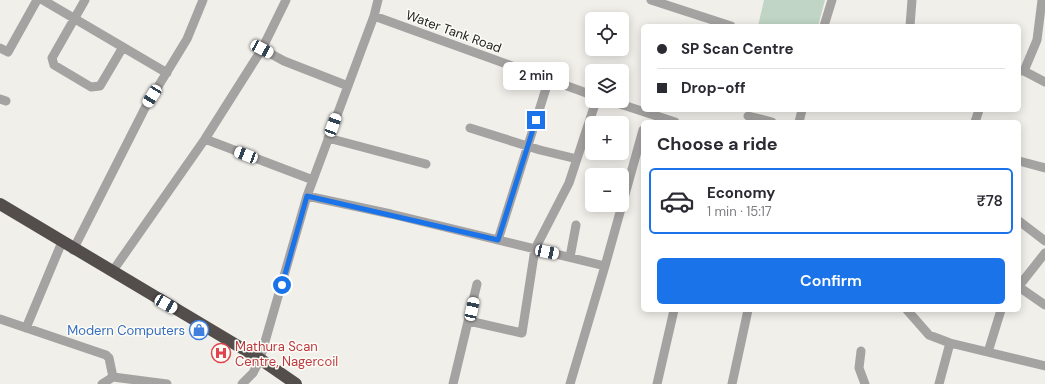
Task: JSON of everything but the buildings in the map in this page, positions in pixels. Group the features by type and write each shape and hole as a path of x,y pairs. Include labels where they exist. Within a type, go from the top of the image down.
{"highway":[{"path":"0,204 74,250 260,359 296,384"}],"street":[{"path":"0,48 8,52 37,0"},
{"path":"43,0 166,73"},
{"path":"85,0 52,58 52,62 85,84 91,87 100,86 123,47"},
{"path":"74,250 145,108 187,39 203,0"},
{"path":"112,272 205,140 262,49 286,0"},
{"path":"242,384 253,373 260,359 307,196 374,16 378,0"},
{"path":"651,0 663,2 725,24"},
{"path":"825,24 832,0"},
{"path":"910,24 912,0"},
{"path":"1042,0 1037,40 1022,71 1045,82"},
{"name":"Water Tank Road","path":"374,16 585,92"},
{"path":"262,49 284,61 348,86"},
{"path":"498,240 549,79"},
{"path":"469,321 522,332 535,249 569,182 594,108"},
{"path":"625,108 646,118 660,120"},
{"path":"748,116 764,120"},
{"path":"470,128 527,146 577,159"},
{"path":"570,384 641,137"},
{"path":"328,138 426,164"},
{"path":"205,140 313,180"},
{"path":"1021,162 1045,168"},
{"path":"307,196 605,266"},
{"path":"1021,223 1045,241"},
{"path":"570,257 576,225"},
{"path":"26,328 62,242"},
{"path":"1021,283 1045,253"},
{"path":"454,384 477,284"},
{"path":"1021,287 1045,305"},
{"path":"657,384 674,312"},
{"path":"732,384 748,312"},
{"path":"909,312 928,335 950,343 1045,366"},
{"path":"988,352 1001,312"},
{"path":"0,319 106,355 109,358 113,377"},
{"path":"939,384 950,343"},
{"path":"861,351 859,368 865,384"},
{"path":"102,384 113,377 167,384"}],"green space":[{"path":"764,0 825,0 819,24 758,24"}],"place":[{"name":"Modern Computers","path":"199,330"},
{"name":"Mathura Scan Centre, Nagercoil","path":"221,353"}],"route":[{"path":"282,285 307,196 391,214 498,240 536,120"}]}
